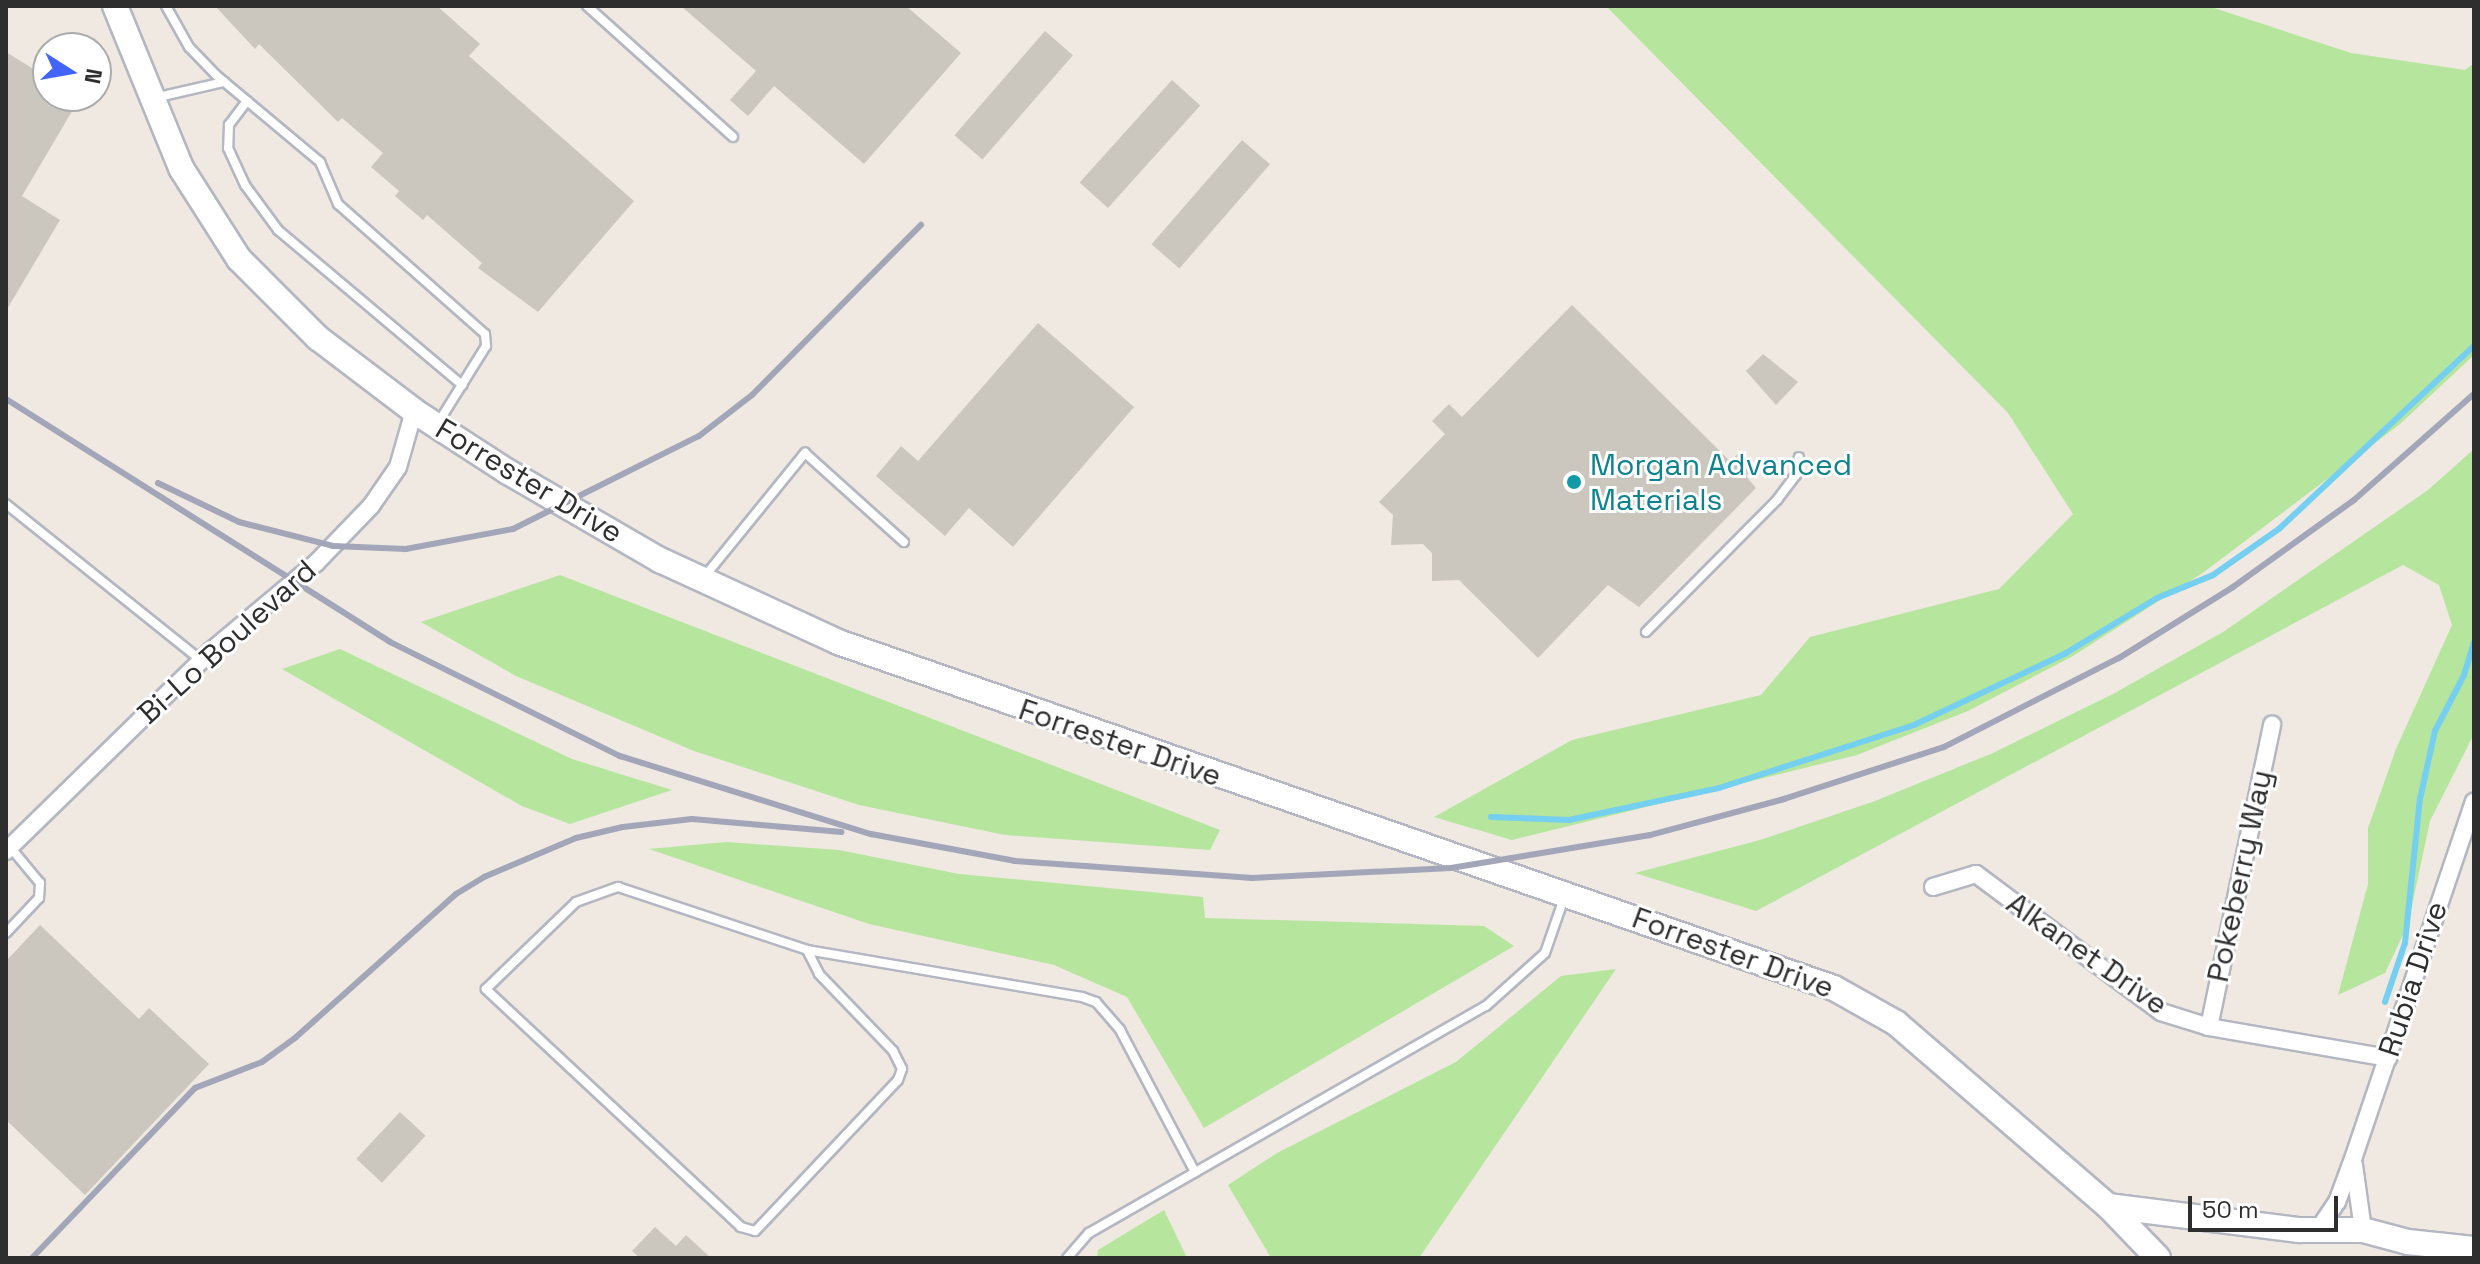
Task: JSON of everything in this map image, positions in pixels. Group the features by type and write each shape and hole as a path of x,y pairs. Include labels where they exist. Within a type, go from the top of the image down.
{"street":[{"name":"Forrester Drive","path":"115,6 181,168 239,259 318,338 436,426 579,513 702,580 838,642 982,696 1753,956 1852,997 1896,1023 2108,1206 2158,1258"},
{"name":"Bi-Lo Boulevard","path":"8,849 201,660 316,563 371,506 398,467 414,411"},
{"name":"Pokeberry Way","path":"2209,1027 2272,725"},
{"name":"Rubia Drive","path":"2309,1228 2337,1202 2474,802"},
{"name":"Alkanet Drive","path":"1933,887 1976,874 2161,1012 2209,1027 2388,1058"},
{"name":"Rubia Drive","path":"2354,1156 2355,1195 2363,1230"},
{"path":"2108,1206 2309,1228 2363,1230 2408,1242"},
{"path":"2309,1228 2319,1240 2408,1242 2474,1249"}],"lane":[{"path":"166,6 189,47 224,82 320,162 338,204 480,326 486,346 436,426"},
{"path":"587,6 733,137"},
{"path":"151,98 224,82"},
{"path":"247,101 229,125 228,148 245,185 278,230 462,385"},
{"path":"702,580 805,453 904,542"},
{"path":"1646,632 1777,500 1796,475 1799,457"},
{"path":"6,504 201,660"},
{"path":"6,933 39,898 40,883 8,849"},
{"path":"807,950 819,974 893,1051 902,1069 898,1080 755,1231 741,1227 486,989 576,902 618,887 807,950 1096,1002 1120,1030 1195,1172"},
{"path":"1067,1258 1089,1233 1486,1006 1545,953 1566,894"}],"green space":[{"path":"1606,6 2208,6 2351,53 2465,70 2474,63 2474,355 2400,424 2204,572 2073,656 1968,711 1857,755 1512,840 1434,817 1572,740 1761,695 1810,637 1999,589 2073,514 2008,413"},
{"path":"2474,449 2474,734 2430,821 2408,924 2385,973 2338,995 2368,884 2368,828 2396,749 2452,625 2439,585 2403,565 1756,911 1635,873 1760,840 1875,801 1993,753 2113,694 2223,632 2428,490"},
{"path":"560,575 1220,830 1210,850 1005,835 859,805 694,751 516,676 421,622"},
{"path":"340,649 572,759 672,790 570,824 522,806 282,669"},
{"path":"726,842 839,850 959,874 1203,897 1205,918 1484,926 1514,946 1204,1128 1127,997 1054,965 869,924 649,849"},
{"path":"1616,969 1419,1258 1271,1258 1228,1185 1277,1153 1456,1062 1561,976"},
{"path":"1164,1210 1187,1258 1097,1258 1098,1250"}],"building":[{"path":"215,6 437,6 480,44 469,56 634,201 538,312 478,268 482,263 427,215 423,220 395,196 399,191 371,167 383,153 342,118 338,122 259,44 255,49"},
{"path":"681,6 906,6 961,53 864,164 774,86 748,116 730,100 756,71"},
{"path":"1045,31 1073,55 982,159 954,135"},
{"path":"6,52 32,68 32,112 72,112 22,196 60,220 6,311"},
{"path":"1172,80 1200,105 1108,208 1080,183"},
{"path":"1242,140 1270,164 1179,268 1151,244"},
{"name":"Morgan Advanced Materials","path":"1572,305 1730,461 1738,454 1753,469 1746,476 1756,488 1639,607 1608,585 1538,658 1459,580 1432,581 1432,553 1423,544 1391,545 1393,515 1379,502 1445,434 1432,421 1449,404 1462,417"},
{"path":"1038,323 1134,407 1013,547 969,508 945,536 876,476 901,446 918,461"},
{"path":"1763,354 1798,382 1776,405 1746,371"},
{"path":"40,925 139,1019 149,1008 209,1064 85,1195 6,1120 6,961"},
{"path":"400,1112 426,1136 382,1183 356,1159"},
{"path":"655,1227 676,1246 686,1235 711,1258 640,1258 632,1251"}],"waterway":[{"path":"1491,817 1569,820 1719,788 1914,725 2066,653 2157,598 2213,575 2280,528 2474,346"},
{"path":"2385,1002 2405,943 2420,799 2435,731 2464,675 2474,642"}],"railway":[{"path":"158,483 239,522 333,546 406,549 513,529 699,436 752,395 921,225"},
{"path":"6,399 390,642 620,756 871,834 1015,861 1252,878 1451,868 1650,835 1784,799 1944,747 2119,658 2233,587 2354,500 2474,394"},
{"path":"32,1258 195,1088 262,1062 295,1038 456,894 484,877 576,838 623,827 692,819 841,832"}],"place":[{"name":"Morgan Advanced Materials","path":"1574,482"}]}
